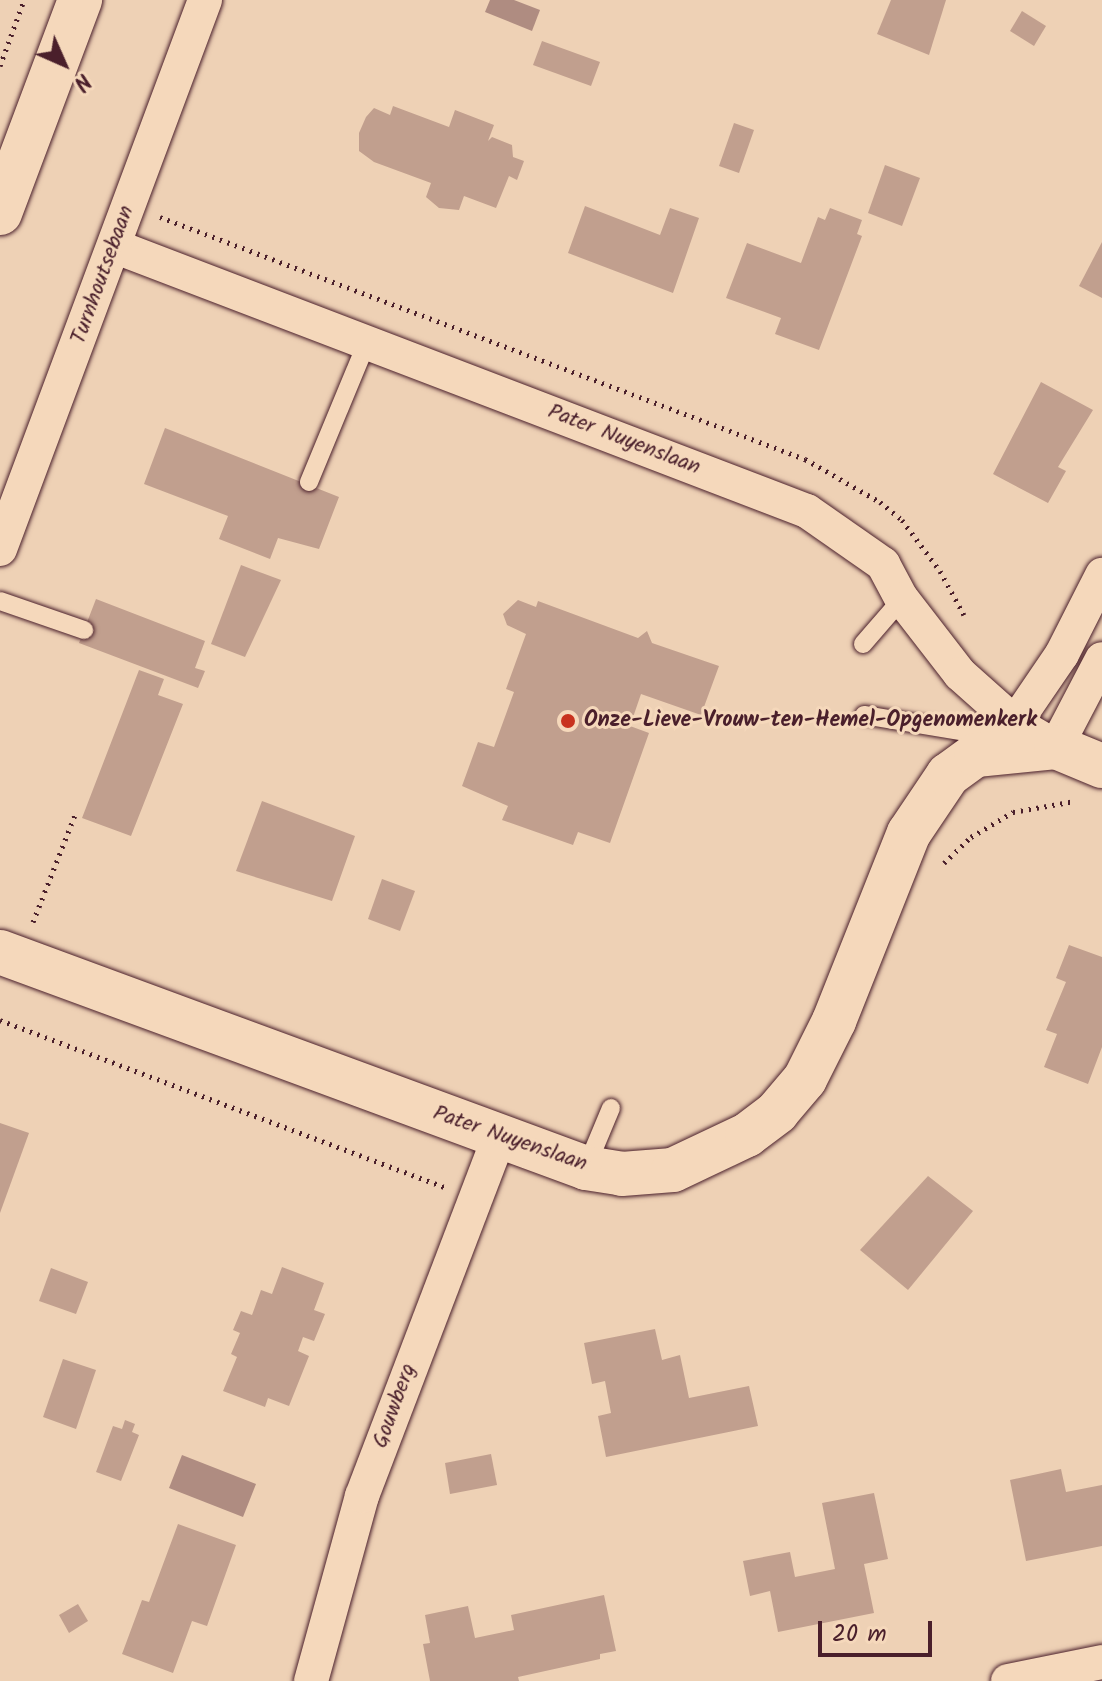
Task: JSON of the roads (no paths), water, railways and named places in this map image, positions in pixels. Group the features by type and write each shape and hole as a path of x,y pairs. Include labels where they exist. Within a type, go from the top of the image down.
{"street":[{"path":"0,213 80,0"},
{"name":"Turnhoutsebaan","path":"0,549 205,0"},
{"name":"Pater Nuyenslaan","path":"114,246 807,511 883,564 902,599 960,674 1015,723 1056,747 1091,783"},
{"path":"1015,723 1062,654 1102,575"},
{"path":"1056,747 1102,659"},
{"name":"Pater Nuyenslaan","path":"9,955 586,1168 622,1174 673,1170 707,1158 777,1112 817,1056 909,833 948,775 976,755 1056,747"},
{"name":"Gouwberg","path":"311,1681 362,1496 499,1137"},
{"path":"1008,1681 1102,1662"}],"lane":[{"path":"309,482 367,342"},
{"path":"863,644 902,599"},
{"path":"0,601 84,630"},
{"path":"864,715 1056,747"},
{"path":"586,1168 611,1108"}],"place":[{"name":"Onze-Lieve-Vrouw-ten-Hemel-Opgenomenkerk","path":"568,721"}]}
